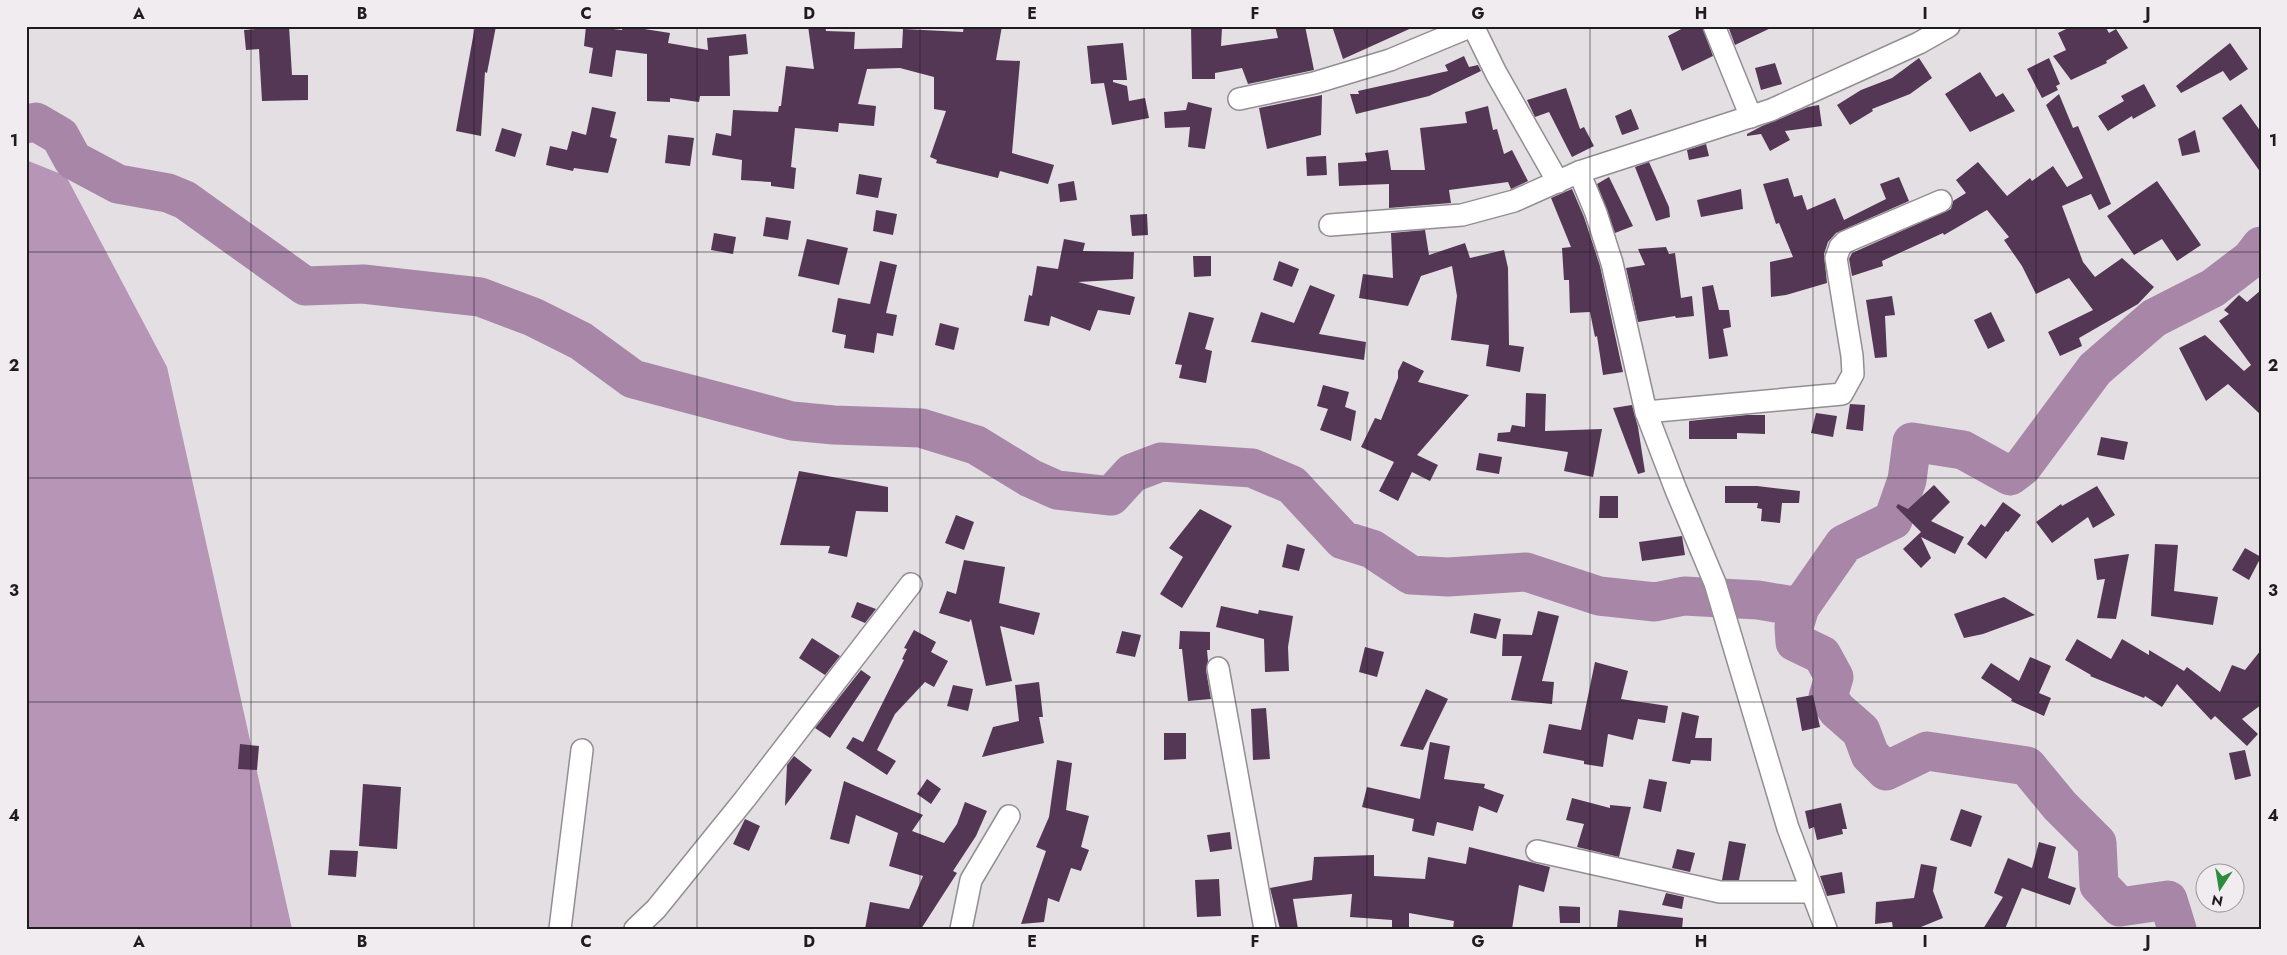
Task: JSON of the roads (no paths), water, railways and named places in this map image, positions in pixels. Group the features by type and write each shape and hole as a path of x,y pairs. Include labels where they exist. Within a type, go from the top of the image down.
{"street":[{"path":"1238,99 1314,83 1390,60 1473,26 1496,72 1558,182"},
{"path":"1714,26 1751,117"},
{"path":"1330,225 1462,215 1514,201 1578,172 1751,117 1919,43 1949,26"},
{"path":"1578,172 1596,213 1612,263 1646,412 1676,490 1716,583 1788,828 1826,929"},
{"path":"1646,412 1842,394 1853,374 1852,356 1836,258 1840,247 1845,242 1941,201"},
{"path":"635,929 656,909 739,806 911,584"},
{"path":"1218,668 1265,929"},
{"path":"560,929 582,750"},
{"path":"961,929 971,880 1009,816"},
{"path":"1537,852 1720,892 1812,892"}],"waterway":[{"path":"26,124 36,122 60,136 73,160 118,184 168,193 185,200 305,286 363,284 480,297 533,317 581,341 633,379 792,421 834,425 921,428 976,445 1030,478 1057,490 1111,496 1132,473 1161,462 1252,468 1292,485 1343,540 1372,549 1411,575 1448,577 1526,572 1599,596 1655,602 1684,596 1758,600 1800,607 1844,544 1893,520 1907,480 1912,442 1963,450 2010,476 2023,466 2095,369 2154,318 2213,288 2251,259 2261,246"},
{"path":"1800,607 1794,627 1795,642 1822,655 1834,677 1828,697 1837,710 1861,731 1870,755 1886,771 1927,751 2027,766 2060,806 2097,843 2099,885 2120,907 2168,900 2177,929"}]}
